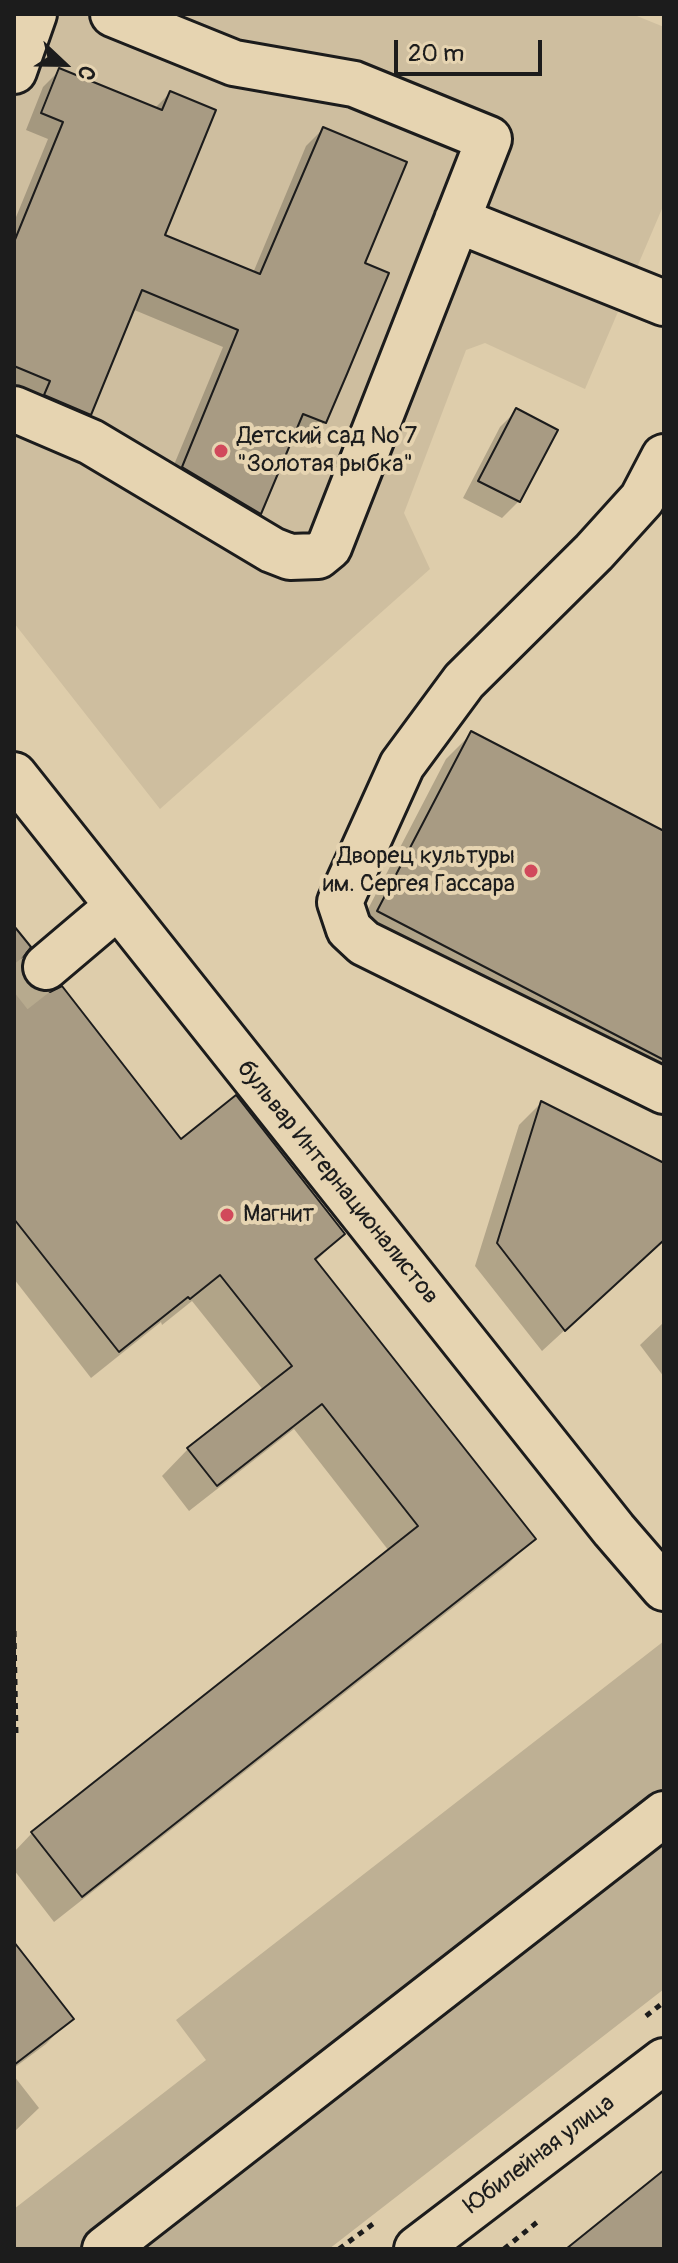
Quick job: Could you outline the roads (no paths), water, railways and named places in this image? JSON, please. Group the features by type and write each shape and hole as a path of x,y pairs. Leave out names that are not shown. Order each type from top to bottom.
{"street":[{"path":"14,71 34,14"},
{"path":"14,409 91,442 272,550 290,557 318,556 329,547 489,139 354,84 234,63 113,14"},
{"path":"457,220 664,303"},
{"path":"664,457 642,499 594,552 464,681 402,765 340,902 349,929 364,943 664,1091"},
{"name":"бульвар Интернационалистов","path":"14,775 664,1588"},
{"path":"46,967 118,906"},
{"path":"105,2249 664,1814"},
{"name":"Юбилейная улица","path":"417,2249 664,2061"}],"tunnel":[{"path":"14,992 46,967"}],"place":[{"name":"Детский сад № 7 \"Золотая рыбка\"","path":"221,451"},
{"name":"Дворец культуры им. Сергея Гассара","path":"531,871"},
{"name":"Магнит","path":"227,1215"}]}
